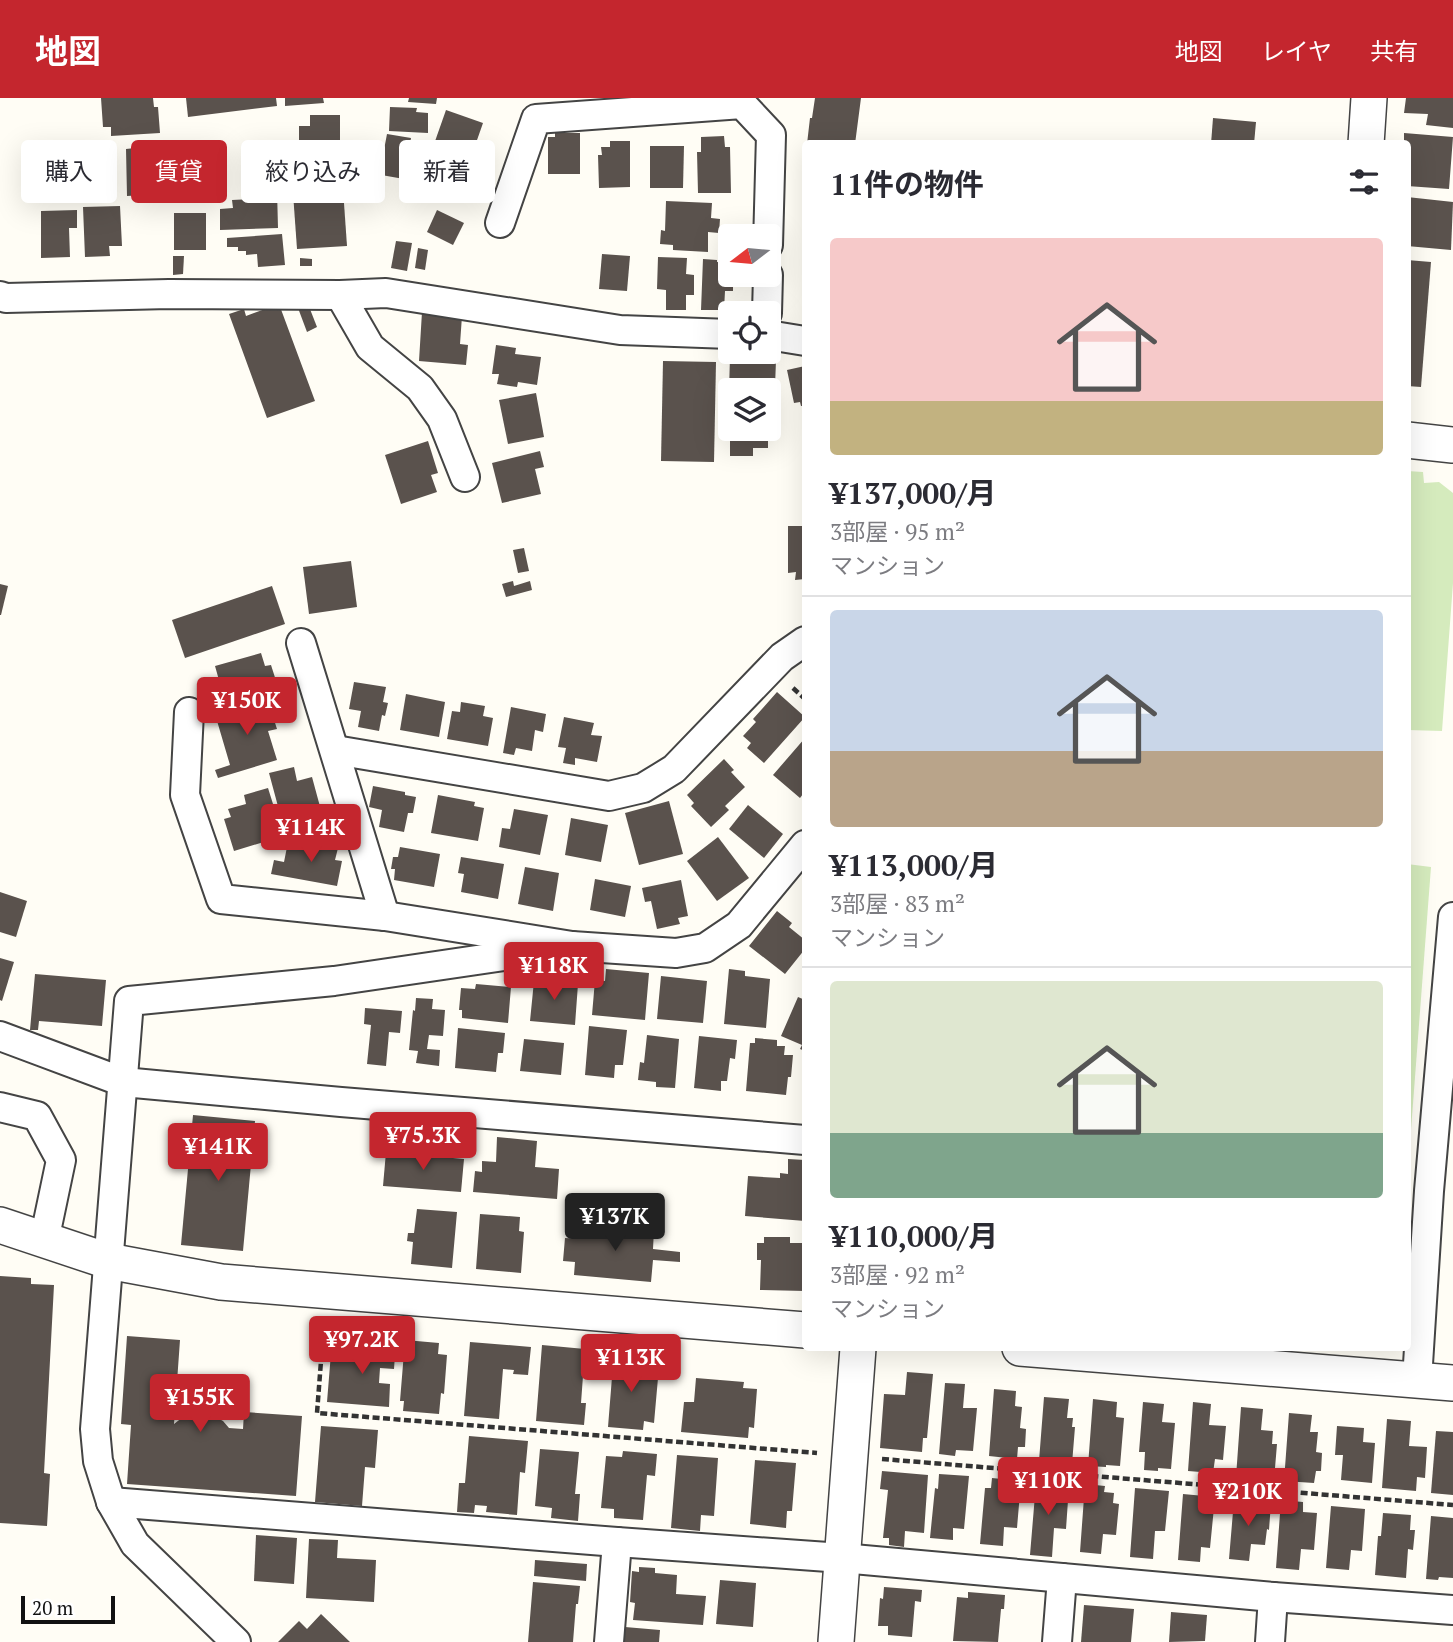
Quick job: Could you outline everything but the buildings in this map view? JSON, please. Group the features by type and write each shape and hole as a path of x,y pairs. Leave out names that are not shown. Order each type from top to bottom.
{"street":[{"path":"1366,140 1369,98"},
{"path":"500,223 536,119 742,104 771,135 769,224"},
{"path":"0,296 386,293 620,330 718,334"},
{"path":"340,295 370,347 420,388 442,419 466,477"},
{"path":"781,337 802,341"},
{"path":"1411,440 1453,444"},
{"path":"301,642 385,916"},
{"path":"335,750 609,796 643,788 674,769 782,657 802,642"},
{"path":"189,712 185,795 221,899 385,916 572,946 676,953 705,948 739,925 802,849"},
{"path":"1417,1380 1418,1190 1453,917"},
{"path":"236,1642 135,1544 111,1502 98,1461 95,1430 129,1001 334,981 572,946"},
{"path":"0,1036 123,1082 802,1140"},
{"path":"0,1107 37,1116 61,1160 44,1241"},
{"path":"0,1225 108,1261 221,1282 802,1330"},
{"path":"836,1642 858,1351"},
{"path":"1057,1351 1453,1383"},
{"path":"111,1502 842,1558 1273,1597 1453,1610"},
{"path":"609,1642 617,1542"},
{"path":"1057,1642 1062,1578"},
{"path":"1269,1642 1273,1597"}],"green space":[{"path":"1411,471 1423,472 1424,483 1439,482 1453,493 1453,583 1442,731 1411,730"},
{"path":"1411,864 1431,867 1411,1130"}]}
